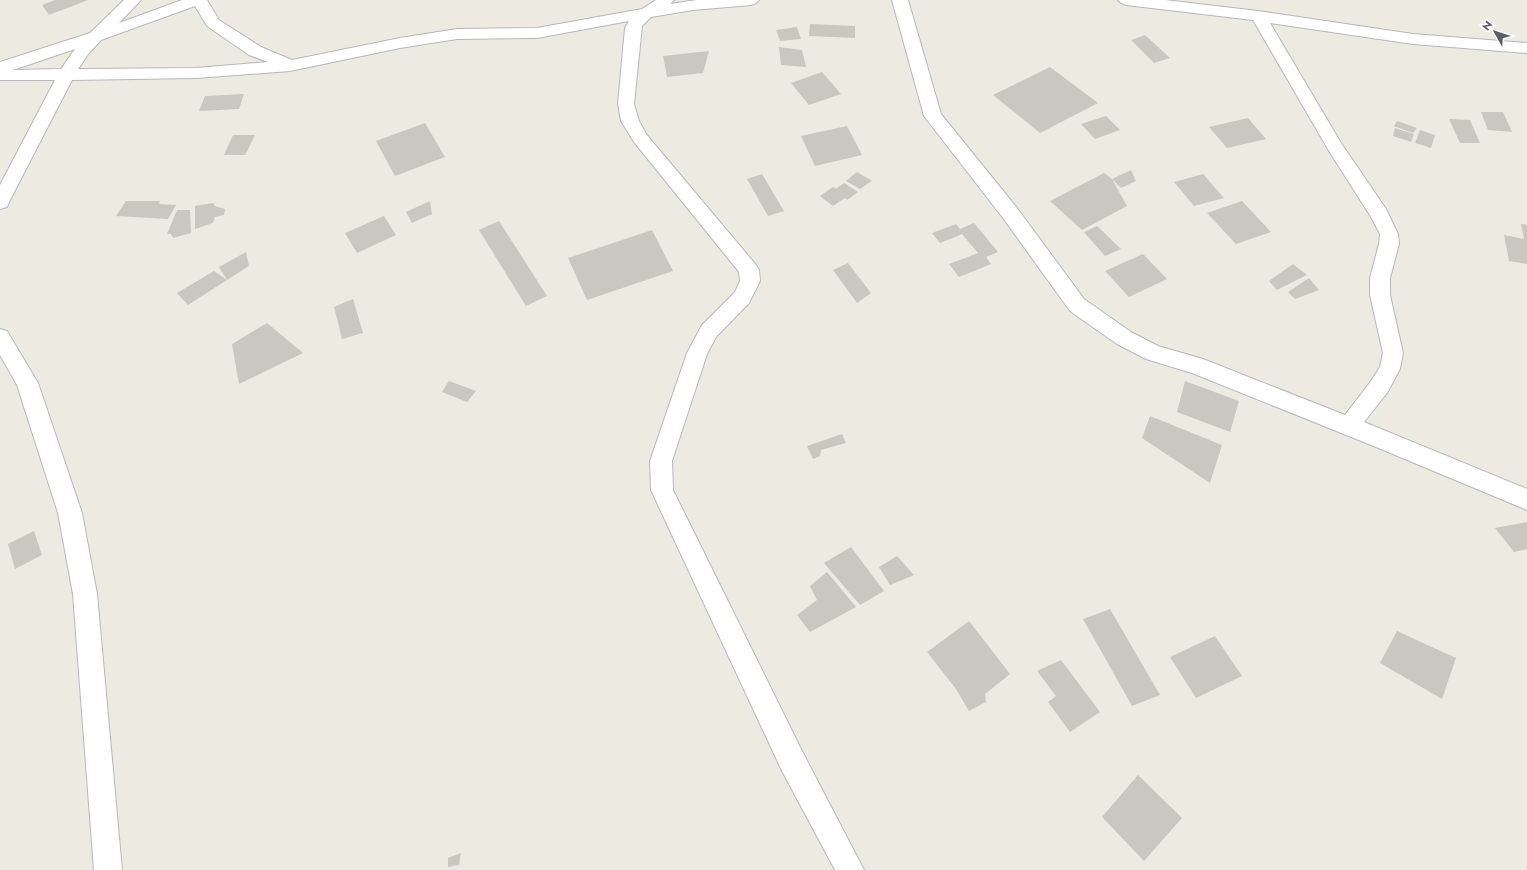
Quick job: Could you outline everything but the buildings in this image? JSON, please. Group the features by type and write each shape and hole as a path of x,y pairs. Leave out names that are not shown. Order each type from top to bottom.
{"street":[{"path":"0,202 67,73 83,49 133,0"},
{"path":"0,68 95,37 198,0 213,23 255,51 290,66"},
{"path":"666,0 634,24 626,104 630,121 640,138 749,270 750,281 742,297 709,331 697,353 662,461 662,490 792,761 850,870"},
{"path":"0,75 67,73 196,73 290,66 400,43 457,34 537,33 693,5 751,0"},
{"path":"900,0 933,116 1010,213 1077,305 1124,338 1153,353 1196,365 1349,426 1527,500"},
{"path":"1126,0 1258,16 1413,39 1527,48"},
{"path":"1258,16 1335,147 1379,214 1389,234 1389,244 1380,278 1380,295 1393,353 1390,369 1380,387 1349,426"},
{"path":"0,337 27,383 48,442 70,513 85,594 108,870"}]}
